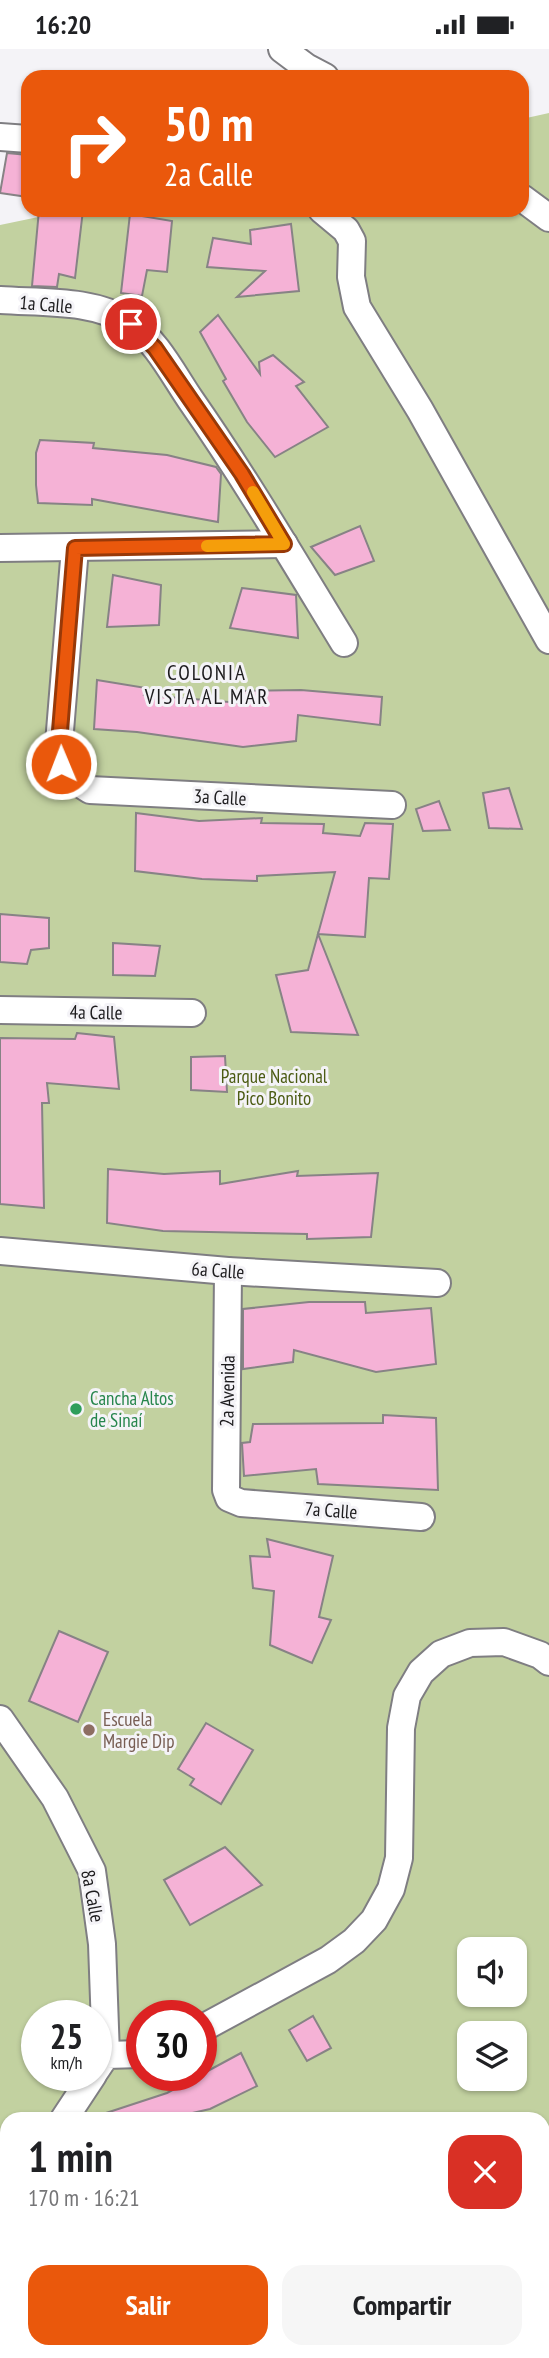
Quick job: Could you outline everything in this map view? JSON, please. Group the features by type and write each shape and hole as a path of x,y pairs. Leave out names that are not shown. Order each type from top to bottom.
{"street":[{"path":"282,49 312,70"},
{"path":"0,137 21,138"},
{"path":"529,203 549,218"},
{"path":"330,217 346,230 352,241 351,277 357,307 420,410 549,640"},
{"name":"1a Calle","path":"0,300 105,311 131,324 163,360 242,474 284,544"},
{"path":"0,548 284,544 344,643"},
{"name":"3a Calle","path":"75,548 59,743 61,764 69,777 90,790 392,805"},
{"name":"4a Calle","path":"0,1010 192,1013"},
{"name":"6a Calle","path":"0,1251 228,1271 437,1283"},
{"name":"2a Avenida","path":"228,1271 226,1490 229,1498 241,1503"},
{"name":"7a Calle","path":"241,1503 421,1517"},
{"path":"217,2020 328,1960 354,1941 374,1920 391,1889 399,1858 401,1728 407,1696 421,1672 441,1654 470,1643 504,1642 540,1655 549,1662"},
{"name":"8a Calle","path":"0,1719 55,1798 92,1871 102,1944 100,2000"},
{"path":"69,2112 82,2091"}],"green space":[{"name":"Parque Nacional Pico Bonito","path":"549,113 549,2112 0,2112 0,225 38,217 529,217 529,117"}],"building":[{"path":"7,153 21,154 21,196 0,193"},
{"path":"38,217 82,217 75,278 59,274 57,287 32,286"},
{"path":"130,217 172,221 167,272 147,270 142,296 121,293"},
{"path":"291,224 299,291 237,297 265,271 207,267 213,238 251,244 250,230"},
{"path":"218,315 260,374 259,362 273,355 304,382 296,386 328,427 275,457 247,422 223,381 226,379 200,332"},
{"path":"40,440 94,443 93,448 167,455 216,467 221,474 218,522 92,499 92,505 38,503 36,453"},
{"path":"360,526 374,561 335,575 311,547"},
{"path":"113,575 161,585 159,625 107,627"},
{"path":"242,588 296,595 298,638 230,628"},
{"path":"97,680 146,688 144,695 241,703 241,691 301,690 382,697 380,725 298,715 296,741 243,747 137,732 94,729"},
{"path":"509,788 522,829 489,828 483,793"},
{"path":"439,801 450,830 423,831 416,809"},
{"path":"136,813 199,821 262,818 261,823 324,824 323,833 360,836 365,823 393,824 389,879 369,878 365,937 318,934 335,872 257,876 257,881 202,879 135,871"},
{"path":"0,914 49,918 49,948 31,950 27,964 0,962"},
{"path":"318,934 358,1035 291,1032 276,975 308,970"},
{"path":"113,943 160,946 155,976 113,975"},
{"path":"77,1033 114,1037 119,1089 47,1083 49,1103 42,1103 44,1208 0,1204 0,1038 75,1039"},
{"path":"225,1056 227,1092 191,1090 191,1057"},
{"path":"108,1169 164,1174 220,1171 220,1184 298,1171 297,1176 378,1173 371,1237 307,1239 307,1234 163,1231 107,1223"},
{"path":"309,1302 365,1302 366,1313 431,1308 436,1364 376,1372 294,1350 293,1362 243,1369 243,1309"},
{"path":"383,1415 436,1418 438,1490 318,1484 316,1469 244,1476 242,1443 250,1442 253,1424 383,1423"},
{"path":"267,1539 333,1556 319,1617 331,1620 312,1663 270,1645 274,1591 253,1588 250,1556 270,1557"},
{"path":"59,1631 108,1652 78,1722 29,1701"},
{"path":"206,1723 253,1750 221,1804 190,1785 194,1779 178,1769"},
{"path":"225,1847 262,1885 190,1925 164,1880"},
{"path":"313,2016 331,2048 307,2061 289,2030"},
{"path":"241,2053 257,2086 210,2109 197,2112 109,2112 171,2091 217,2091 217,2066"}],"slow traffic":[{"path":"207,546 284,544 253,492"}],"place":[{"name":"Cancha Altos de Sinaí","path":"76,1409"},
{"name":"Escuela Margie Dip","path":"89,1730"}],"district":[{"name":"COLONIA VISTA AL MAR","path":"207,684"}],"route":[{"path":"61,764 59,743 75,548 284,544 242,474 155,348 131,324"}]}
